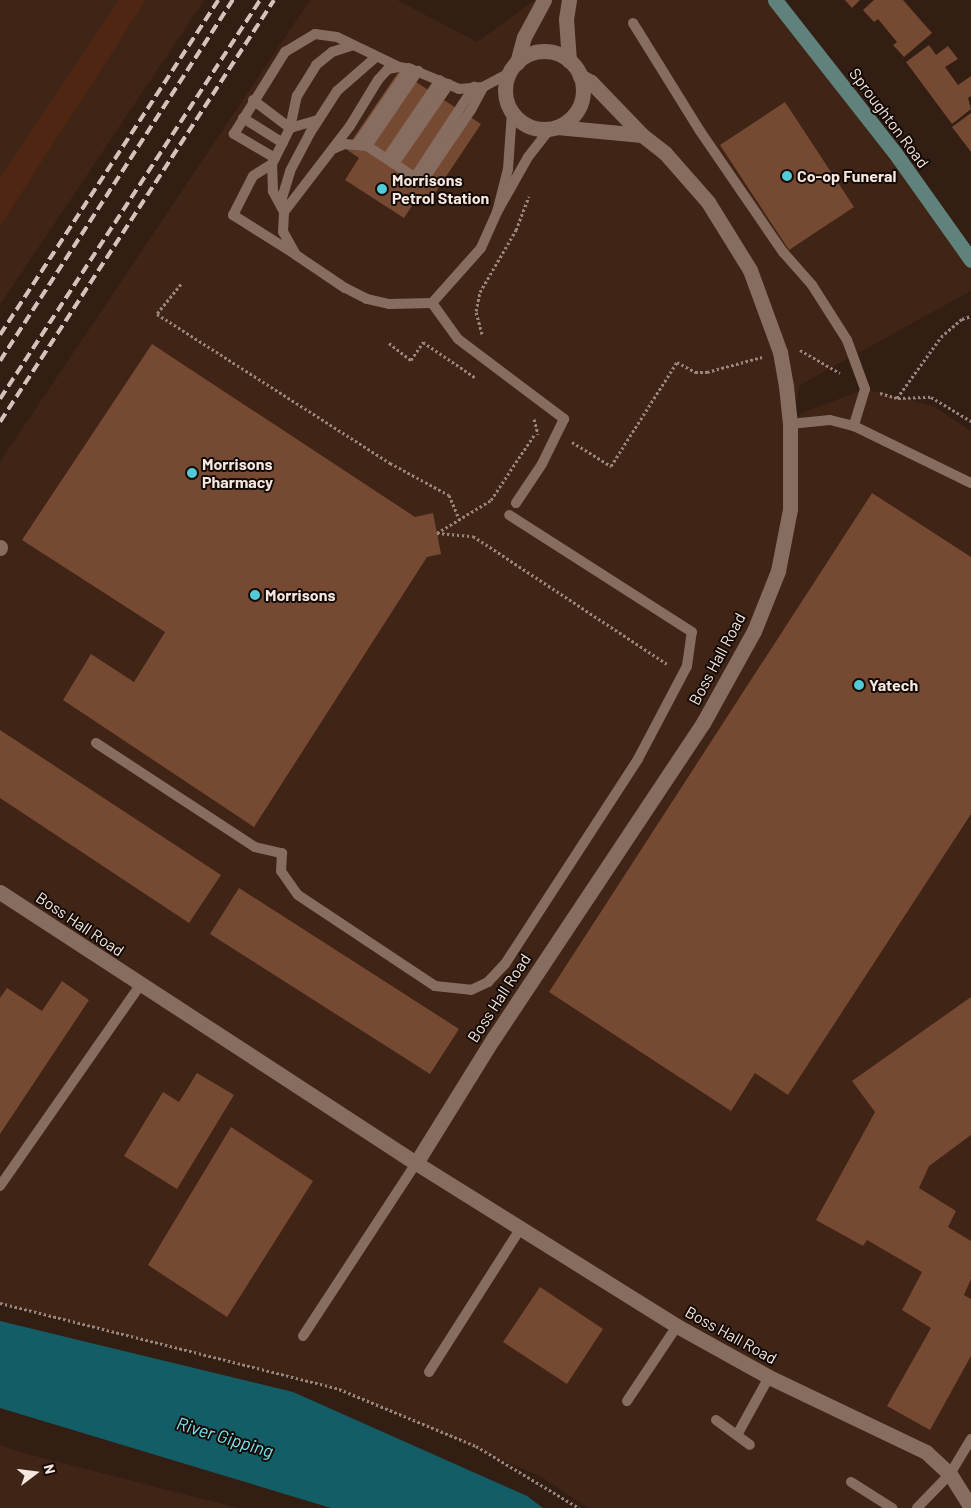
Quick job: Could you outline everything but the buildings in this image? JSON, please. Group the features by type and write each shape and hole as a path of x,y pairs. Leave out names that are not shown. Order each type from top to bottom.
{"street":[{"path":"544,0 524,36 513,68 506,100 512,112 532,127 554,127 642,135"},
{"path":"554,127 576,112 581,101 580,76 570,61 566,19 569,0"},
{"name":"Sproughton Road","path":"775,0 895,153 971,260"},
{"path":"513,68 540,51 553,52 570,61"},
{"name":"Boss Hall Road","path":"416,1163 493,1039 703,723 754,631 778,571 790,509 790,424 780,352 750,270 713,211 665,154 642,135 591,82 580,76"},
{"name":"Boss Hall Road","path":"0,892 140,985 416,1163 677,1326 769,1377 926,1452 950,1474 971,1507"}],"lane":[{"path":"633,23 772,236 812,285 847,340 865,389 854,426"},
{"path":"273,161 234,134 253,100 285,52 315,34 337,37 376,56 459,89 478,87 513,68"},
{"path":"353,45 332,52 316,65 297,96 290,128 283,144 273,161 253,176 233,215 345,288 367,299 389,304 432,303 481,248 497,212 528,157 554,127"},
{"path":"296,255 283,232 284,212 282,198 290,171 337,91 376,56"},
{"path":"284,212 332,150 378,80 388,69 409,69"},
{"path":"362,145 409,69"},
{"path":"390,161 444,82"},
{"path":"332,150 362,145 415,177 478,87"},
{"path":"253,100 290,128"},
{"path":"497,212 508,169 512,112"},
{"path":"243,118 283,144"},
{"path":"290,128 319,119"},
{"path":"273,161 273,191 284,212"},
{"path":"432,303 458,339 564,419 547,454 516,503"},
{"path":"790,424 830,420 854,426 971,483"},
{"path":"96,743 255,847 282,854 282,871 298,895 435,986 470,990 488,982 505,964 638,759 683,674 692,632 509,515"},
{"path":"0,1186 140,985"},
{"name":"Boss Hall Road","path":"302,1336 416,1163"},
{"path":"429,1372 520,1229"},
{"path":"627,1401 677,1326"},
{"path":"737,1436 769,1377"},
{"path":"716,1420 750,1445"},
{"path":"917,1508 950,1474 971,1440"},
{"path":"851,1482 892,1508"}],"path":[{"path":"484,338 476,311 480,292 516,230 531,188"},
{"path":"181,284 157,314 390,463 449,495 459,519"},
{"path":"897,398 941,337 962,319 971,316"},
{"path":"707,372 780,352 803,350 865,389 897,398 931,397 971,421"},
{"path":"536,432 491,500 437,533 473,536 683,674"},
{"path":"0,1303 338,1389 476,1446 579,1508"}],"shaded area":[{"path":"0,0 204,0 0,305"},
{"path":"119,0 146,0 0,226 0,178"},
{"path":"310,0 397,0 477,42 535,0 775,0 971,260 971,291 800,385 791,422 802,413 865,389 933,406 971,431 971,1508 588,1508 542,1477 339,1389 0,1303 0,462"},
{"path":"0,1445 16,1451 238,1508 0,1508"}],"water":[{"name":"River Gipping","path":"0,1321 293,1392 527,1496 543,1508 331,1508 0,1408"}],"railway":[{"path":"0,335 218,0"},
{"path":"0,361 233,0"},
{"path":"0,399 260,0"},
{"path":"0,422 274,0"}],"place":[{"name":"Co-op Funeral","path":"787,176"},
{"name":"Morrisons Petrol Station","path":"382,189"},
{"name":"Morrisons Pharmacy","path":"192,473"},
{"name":"Morrisons","path":"255,595"},
{"name":"Yatech","path":"859,685"}]}
